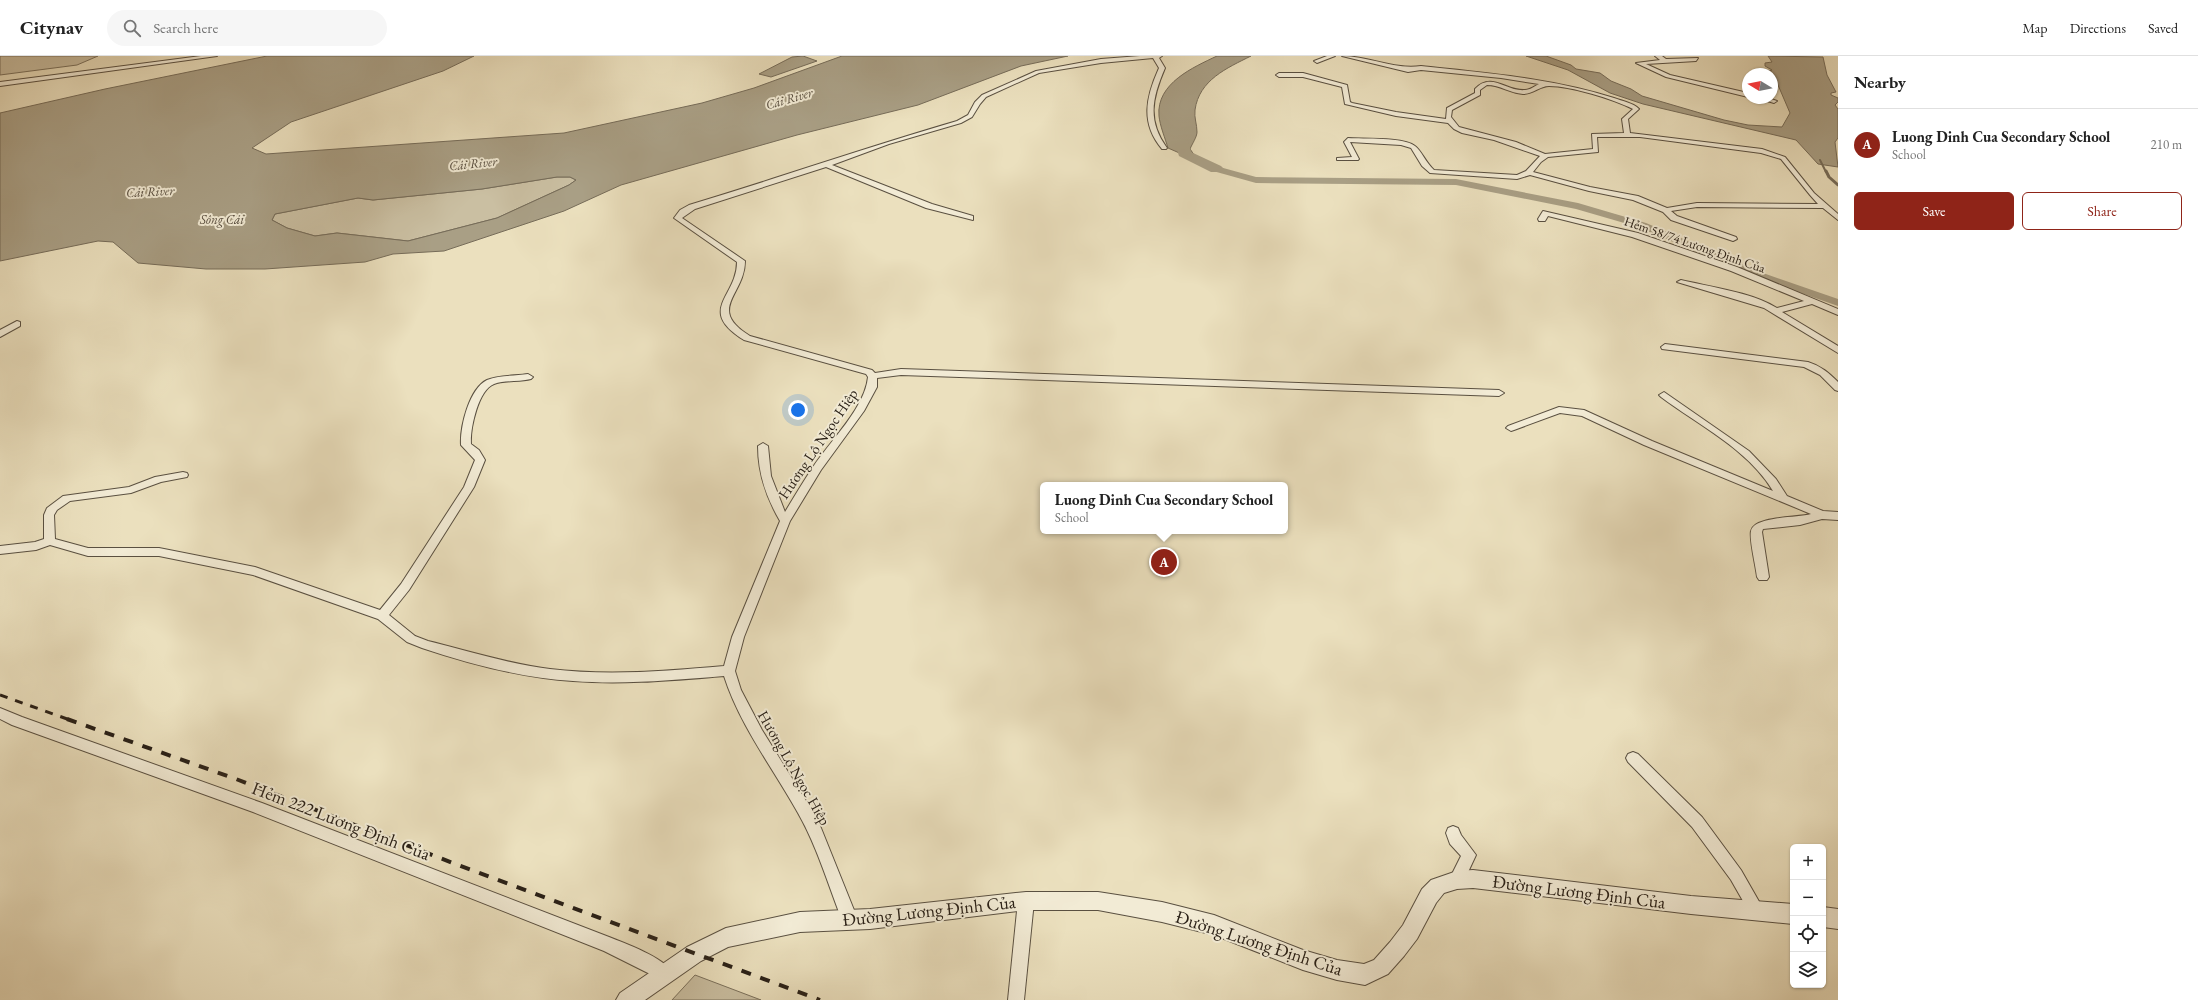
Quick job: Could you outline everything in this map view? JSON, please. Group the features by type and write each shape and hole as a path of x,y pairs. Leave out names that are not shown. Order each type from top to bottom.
{"street":[{"path":"0,84 214,56"},
{"path":"1155,56 1162,68 1157,78 1154,90 1150,122 1153,136 1164,148"},
{"name":"Hương Lộ Ngọc Hiệp","path":"850,920 816,833 803,808 757,734 735,690 729,671 738,637 785,521 817,469 859,411 872,387 873,376 869,372 831,360 747,338 734,330 727,322 725,304 741,271 741,261 678,218 683,212 692,207 826,165 887,143 958,122 970,116 977,103 984,96 1038,72 1101,61 1159,56"},
{"path":"1317,61 1332,56"},
{"path":"1345,56 1408,70 1421,68 1501,76 1582,91 1636,109 1625,119 1627,134"},
{"path":"1658,56 1665,61"},
{"path":"1696,59 1639,63 1668,76 1742,94"},
{"path":"1279,75 1303,75 1345,86 1347,103 1350,104 1396,114 1450,121"},
{"path":"1548,84 1525,92 1501,84 1481,86 1476,90 1478,94 1449,109 1448,113 1450,121 1462,132 1492,138 1544,156 1596,151 1594,135 1597,134 1616,136 1627,134 1772,153 1783,158 1796,176 1824,206 1838,218"},
{"path":"1339,159 1356,159 1347,142 1348,140 1402,143 1413,146 1424,165 1432,172 1513,177 1525,176 1530,173 1532,167 1544,156"},
{"path":"826,165 929,206 970,218"},
{"path":"1530,173 1589,189 1635,198 1666,210 1674,218 1733,239"},
{"path":"1666,210 1696,205 1824,206"},
{"name":"Hẻm 58/74 Lương Định Của","path":"1542,219 1546,213 1628,233 1740,272 1810,302 1838,312"},
{"path":"1681,282 1740,297 1776,311 1838,350"},
{"path":"1776,311 1810,302"},
{"path":"0,334 17,324"},
{"path":"1666,347 1805,364 1823,372 1838,388"},
{"path":"873,376 901,372 1499,394"},
{"path":"382,616 405,587 476,472 480,460 475,452 466,445 464,437 465,427 482,389 486,383 528,377"},
{"path":"1664,395 1750,459 1771,479 1782,497"},
{"path":"1511,428 1559,410 1584,413 1648,443 1782,497 1822,515"},
{"path":"763,446 764,472 768,486 785,521"},
{"path":"50,541 49,515 52,508 58,502 67,498 131,490 159,479 183,475"},
{"path":"1763,577 1756,532 1758,526 1763,524 1800,521 1822,515 1838,516"},
{"path":"0,550 36,546 50,541 65,547 88,552 159,552 255,571 382,616 411,639 426,645 550,674 592,678 729,671"},
{"name":"Hẻm 222 Lương Định Của","path":"0,713 322,832 609,945 644,961 664,973"},
{"path":"1633,758 1697,822 1710,838 1736,875 1756,910"},
{"path":"1453,833 1455,839 1469,855 1457,880"},
{"name":"Đường Lương Định Của","path":"627,1000 664,973 694,954 726,938 800,922 850,920 928,913 1026,901 1098,901 1162,912 1214,925 1303,960 1337,970 1365,975 1381,968 1397,949 1410,932 1433,891 1438,886 1457,880 1474,879 1692,905 1790,914"},
{"path":"1016,1000 1026,901"},
{"path":"1826,917 1838,918"}],"shaded area":[{"path":"0,56 98,56 77,65 0,75"},
{"path":"557,177 570,177 576,180 569,185 497,218 408,241 337,233 315,236 287,228 272,220 275,214 358,198 373,200 482,189"},
{"path":"695,975 761,1000 672,1000"}],"water":[{"name":"Sông Cái","path":"267,56 474,56 443,71 291,122 252,148 266,154 564,133 702,103 754,88 842,56 1068,56 1021,66 918,105 797,135 621,185 564,211 444,251 393,254 365,262 265,269 206,269 138,263 113,242 98,241 0,261 0,113 105,89","holes":["557,177 570,177 576,180 569,185 497,218 408,241 337,233 315,236 287,228 272,220 275,214 358,198 373,200 482,189"]},
{"path":"803,56 817,61 771,77 759,74 792,57"},
{"path":"1217,56 1251,56 1224,70 1216,76 1202,91 1198,100 1195,110 1197,134 1190,149 1195,156 1216,169 1168,148 1161,128 1159,116 1160,104 1170,85 1188,71"},
{"path":"1526,56 1546,56 1571,65 1576,69 1600,73 1611,81 1631,89 1642,96 1724,120 1748,125 1782,127 1790,113 1778,85 1778,68 1768,68 1765,66 1765,63 1772,62 1768,56 1823,57 1827,75 1836,92 1831,93 1831,95 1838,98 1838,102 1835,105 1838,109 1838,138 1835,142 1838,167 1818,164 1796,140 1643,104 1610,93 1568,70"}],"waterway":[{"path":"1177,127 1184,153 1187,156 1216,169"},
{"path":"1820,160 1826,172"},
{"path":"1216,169 1256,180 1456,182 1578,206 1642,225 1759,275 1838,303"},
{"path":"1826,171 1829,177 1838,185"}],"railway":[{"path":"0,695 70,720"},
{"path":"67,719 236,779 458,865 820,1000"}],"place":[{"name":"Luong Dinh Cua Secondary School","path":"1164,562"}],"water label":[{"name":"Cái River","path":"789,98"},
{"name":"Cái River","path":"473,163"},
{"name":"Cái River","path":"150,191"}]}
